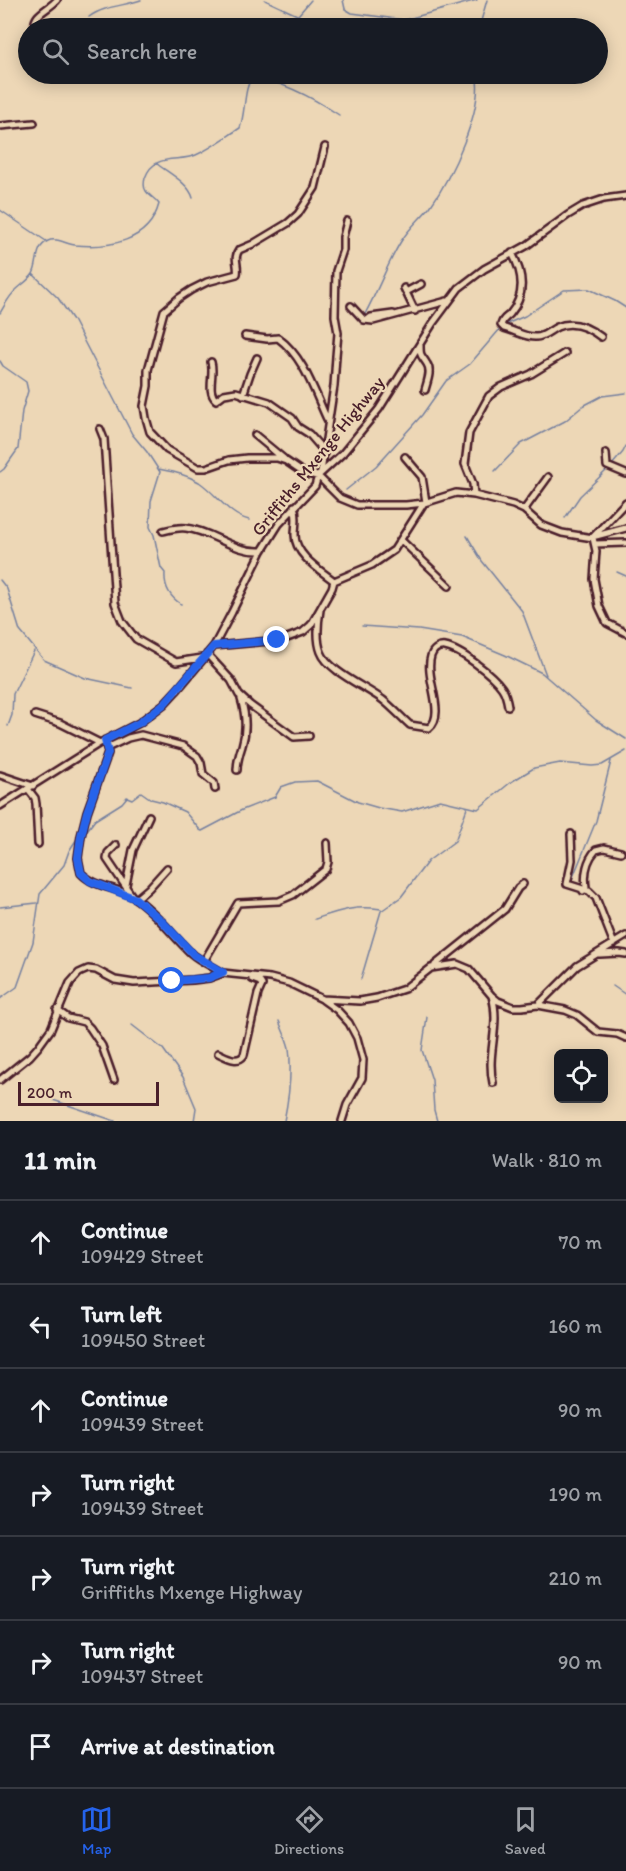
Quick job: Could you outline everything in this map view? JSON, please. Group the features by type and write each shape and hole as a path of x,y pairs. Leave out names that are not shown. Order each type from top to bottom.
{"street":[{"path":"35,18 57,0"},
{"path":"0,126 34,123"},
{"path":"286,461 277,458 248,458 228,460 202,469 167,450 150,432 144,399 148,386 148,370 164,311 191,290 207,282 237,274 236,259 239,250 288,224 298,214 315,188 325,147"},
{"name":"Griffiths Mxenge Highway","path":"0,806 102,741 139,723 164,704 214,646 262,551 279,524 315,486 318,476 343,453 379,409 448,301 470,279 541,236 583,206 604,199 626,196"},
{"path":"318,476 322,471 334,386 338,337 334,316 336,271 343,250 347,221"},
{"path":"512,254 520,268 522,280 516,305 510,315 502,321 501,325 504,328 536,338 556,327 576,324 587,327 601,337"},
{"path":"414,311 405,290 421,284"},
{"path":"351,306 365,318 373,321 448,301"},
{"path":"244,336 278,338 295,354 328,420"},
{"path":"420,343 420,356 429,366 425,390"},
{"path":"474,495 473,484 465,464 469,433 489,396 501,387 531,374 565,353"},
{"path":"243,395 257,358"},
{"path":"211,362 213,398 216,400 229,393 269,402 292,418 298,427 309,434 324,450"},
{"path":"100,429 104,439 115,603 122,621 136,639 169,660 181,662 205,656 231,680 239,695 246,718 237,770"},
{"path":"255,435 286,461 305,474 318,476 340,498 357,505 406,505 456,493 513,505 524,510 541,525 562,533 593,537 626,528"},
{"path":"606,453 607,466 626,474"},
{"path":"334,581 372,565 394,550 425,502 422,477 405,457"},
{"path":"524,510 548,477"},
{"path":"593,537 626,502"},
{"path":"294,506 297,516 295,533 298,545 309,561 334,581"},
{"path":"163,531 177,528 194,529 244,550 262,551"},
{"path":"593,537 595,544 594,579 599,606 607,623 626,633"},
{"path":"401,540 449,586"},
{"path":"595,544 626,543"},
{"path":"214,646 267,642 289,638 308,629 334,581"},
{"path":"321,608 318,636 323,656 336,669 384,701 410,726 429,728 435,722 436,707 431,686 430,660 434,650 441,647 446,647 465,657 491,677 504,691 508,706"},
{"path":"239,695 294,737 309,736"},
{"path":"35,715 102,741 107,748 82,826 78,858 81,873 90,881 134,898 160,919 189,951 223,972 270,978 289,983 322,999 349,1023 357,1038 363,1060 362,1078 346,1105 342,1121"},
{"path":"107,748 128,738 141,735 183,746 197,756 203,774 214,783 215,789"},
{"path":"0,775 30,787 35,798 38,818 38,844"},
{"path":"126,885 133,850 149,816"},
{"path":"571,834 572,860 567,884 583,891 589,891 598,902 614,944"},
{"path":"204,961 238,903 279,901 293,895 326,869 327,843"},
{"path":"116,845 108,853 107,858 134,898"},
{"path":"583,891 586,887 588,863 593,852 600,848 621,852"},
{"path":"134,898 149,888 167,868"},
{"path":"322,999 360,1001 393,994 404,989 505,909 523,884"},
{"path":"538,1005 572,970 626,936"},
{"path":"598,954 626,954"},
{"path":"431,968 457,964 465,966 492,996 504,1004 513,1007 538,1005 559,1008 572,1013 597,1032 617,1034 626,1038"},
{"path":"0,1080 34,1052 51,1029 70,983 79,973 88,969 96,970 116,980 134,983 193,981 223,972"},
{"path":"218,1053 236,1060 242,1058 244,1054 261,985 258,981 239,975"},
{"path":"492,996 495,1009 495,1032 490,1070 493,1083"},
{"path":"57,1010 68,1018 84,1022 90,1028 102,1046 114,1080"}],"waterway":[{"path":"89,17 107,8 141,0"},
{"path":"265,0 297,15"},
{"path":"296,18 311,0"},
{"path":"343,0 345,9 352,13 389,18"},
{"path":"411,18 477,0"},
{"path":"482,18 487,0"},
{"path":"0,313 11,295 33,274 39,252 48,241 88,246 101,245 126,240 146,227 154,217 159,204 144,188 149,170 160,161 196,155 240,128 249,84"},
{"path":"279,84 297,91 339,115"},
{"path":"365,314 400,243 430,207 456,162 471,124 477,84"},
{"path":"156,163 183,183 193,198"},
{"path":"0,210 46,241"},
{"path":"33,274 58,298 73,320 132,434 160,472 151,501 150,527 161,568 165,573 167,587 171,595 181,604"},
{"path":"504,325 525,316 564,290 589,289 626,308"},
{"path":"346,490 376,466 422,415 446,381 470,364 500,329"},
{"path":"0,361 3,366 26,382 28,391 22,411 18,449 0,472"},
{"path":"495,471 521,444 565,421 583,406 602,396 626,393"},
{"path":"611,466 626,446"},
{"path":"158,469 184,475 199,482 235,514 249,520"},
{"path":"565,518 580,496 608,469"},
{"path":"467,536 482,561 522,611 546,675"},
{"path":"617,572 626,576"},
{"path":"0,580 7,589 20,631 44,660 85,678 132,688"},
{"path":"362,626 419,630 462,637 505,655 542,673 596,720 626,739"},
{"path":"8,726 12,715 13,694 34,651"},
{"path":"85,833 95,820 122,803 127,797 132,799 141,792 151,799 185,812 202,831 242,810 275,797 281,787 295,782 317,781 358,802 402,812 440,800 478,809 511,782 534,768 560,763 602,765 626,751"},
{"path":"571,882 596,821 611,761"},
{"path":"361,979 381,911 401,897 428,861 455,841 467,808"},
{"path":"0,999 17,987 33,942 40,894 64,865 78,837"},
{"path":"0,907 37,903"},
{"path":"315,919 355,908 381,909"},
{"path":"613,986 626,995"},
{"path":"427,1017 422,1050 432,1080 437,1121"},
{"path":"279,1021 290,1057 284,1121"},
{"path":"132,1025 163,1049 183,1077 196,1108 194,1121"},
{"path":"53,1100 115,1121"}],"route":[{"path":"172,981 193,981 223,972 189,951 160,919 132,896 90,881 83,876 78,867 82,826 108,753 105,740 139,723 164,704 214,646 277,640"}]}
